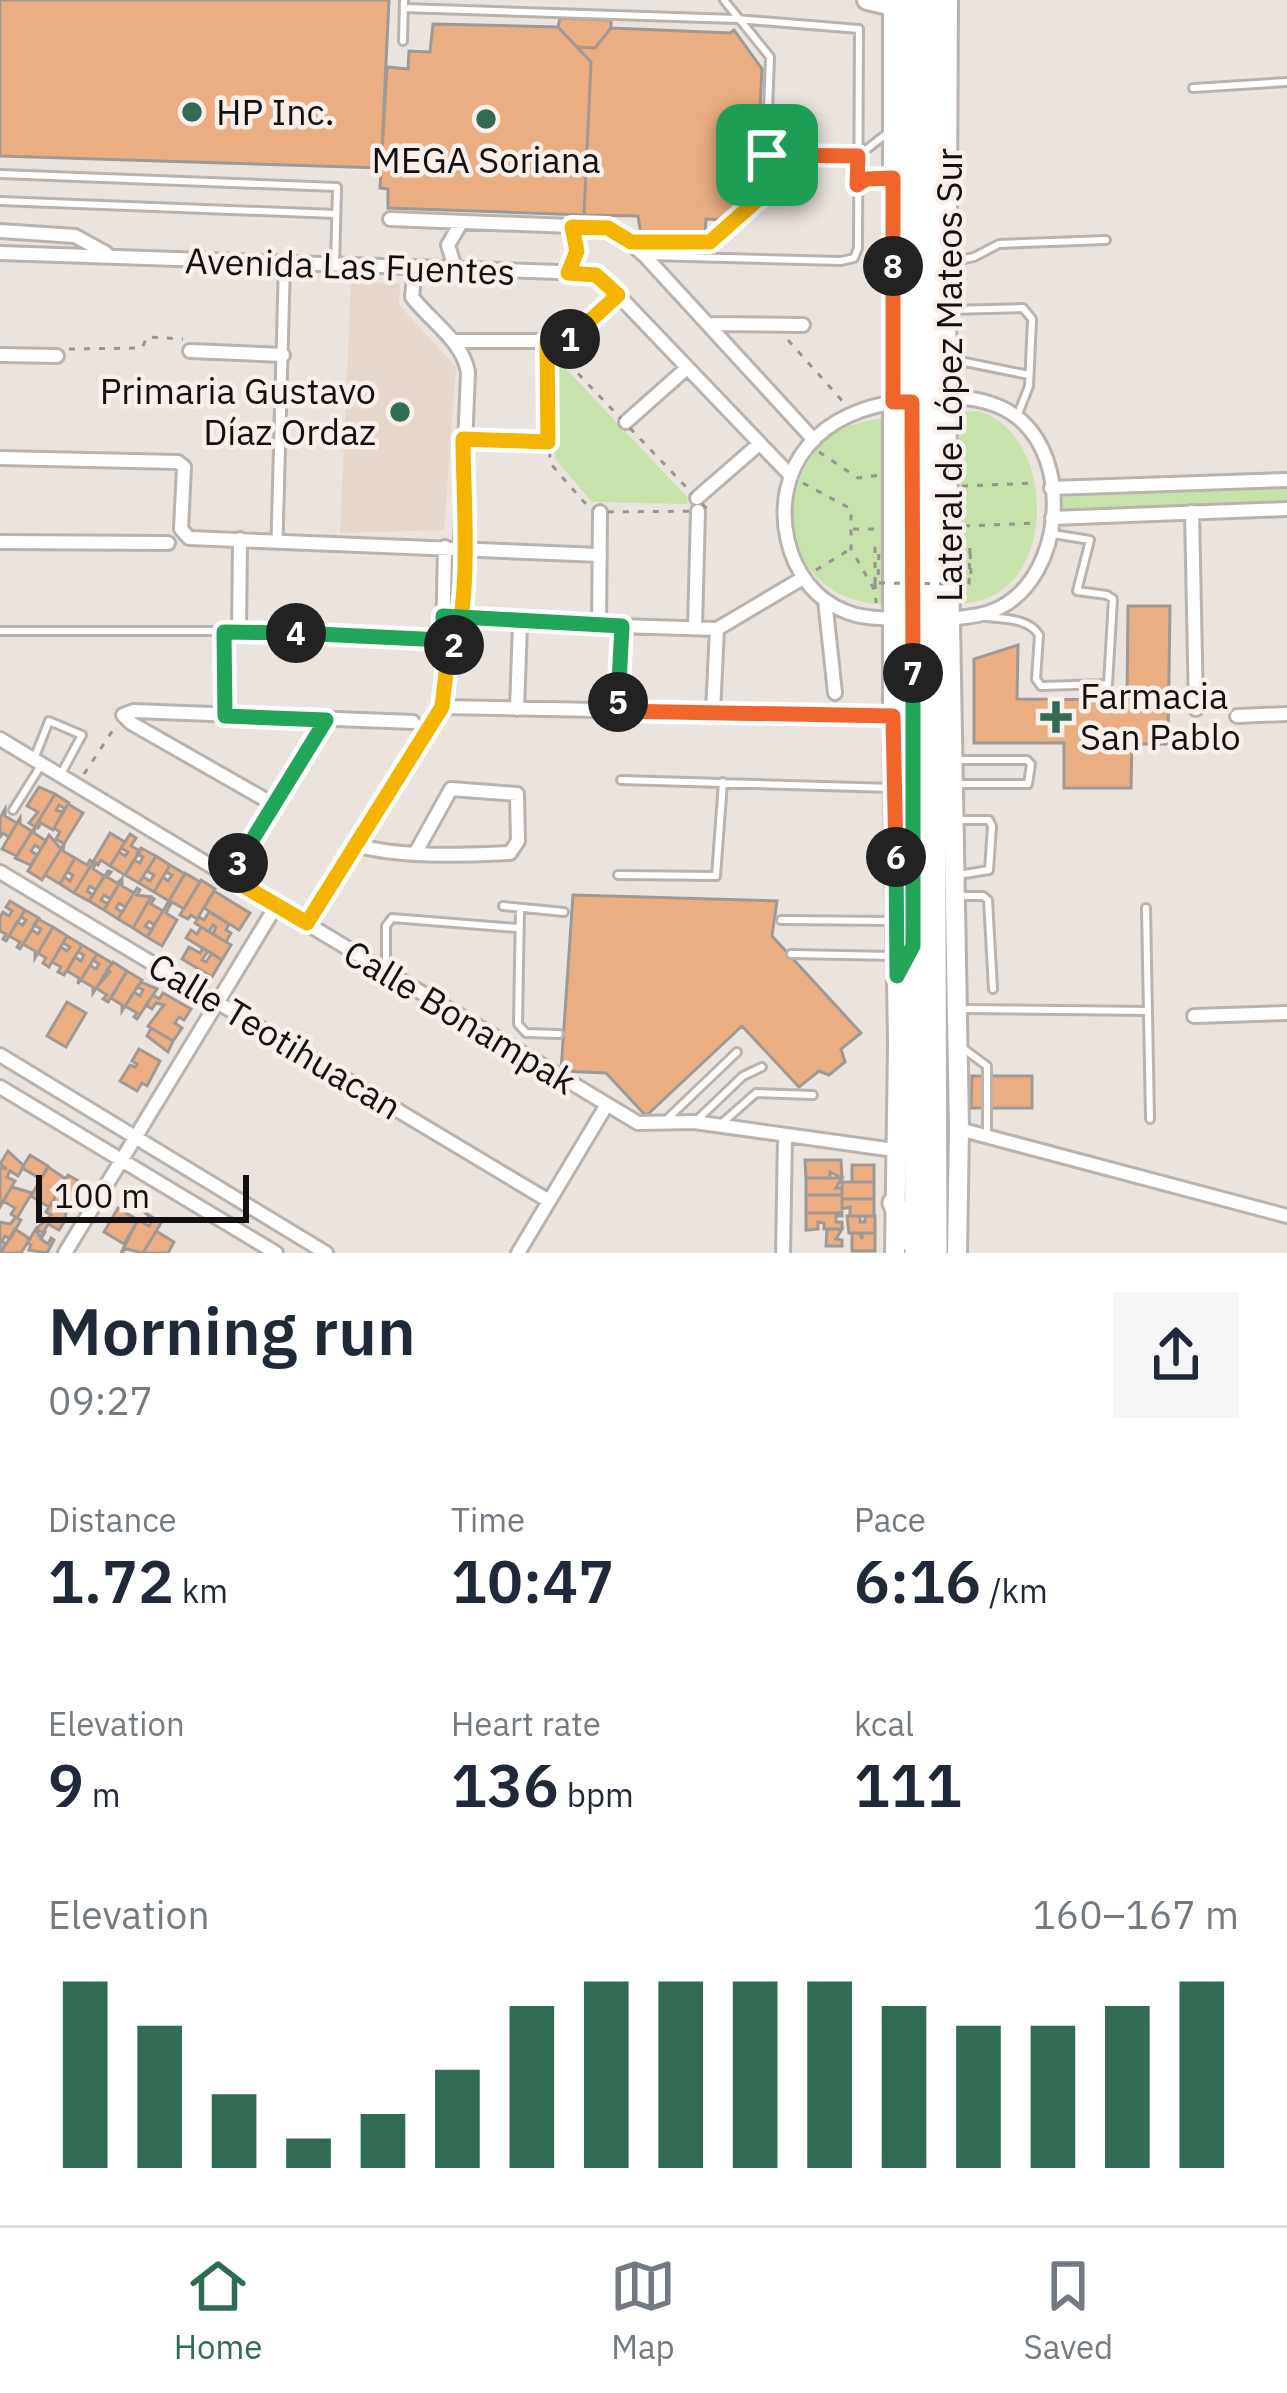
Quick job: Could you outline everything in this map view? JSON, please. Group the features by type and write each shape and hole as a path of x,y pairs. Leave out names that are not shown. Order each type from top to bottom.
{"main road":[{"path":"867,0 899,2 902,960 916,1253"},
{"name":"Lateral de López Mateos Sur","path":"948,0 949,526 942,619 953,785 957,1253"},
{"name":"Lateral de López Mateos Sur","path":"895,1253 902,960 896,921 893,716 885,618 902,402 893,178 899,2"},
{"path":"933,7 942,619 936,1253"},
{"path":"894,1203 916,1253"}],"street":[{"name":"Avenida Las Fuentes","path":"390,219 608,228 631,242"},
{"path":"456,271 448,245 461,224"},
{"path":"568,273 577,251 572,227"},
{"name":"Avenida Las Fuentes","path":"0,231 75,236 112,257"},
{"path":"631,242 811,443"},
{"name":"Avenida Las Fuentes","path":"0,254 596,275 791,476"},
{"path":"307,923 442,707 450,641 460,617 469,372 453,341 412,297 415,268"},
{"path":"278,540 284,281"},
{"path":"453,341 552,347 618,295"},
{"path":"708,324 803,325"},
{"path":"190,345 283,355"},
{"path":"0,355 57,356"},
{"path":"626,422 687,368"},
{"path":"942,619 997,610 1029,584 1040,567 1051,525 1051,485 1040,445 1017,417 986,401 946,396"},
{"path":"885,618 848,613 824,600 803,578 787,542 784,518 791,476 811,443 854,413 902,402"},
{"path":"463,439 548,442"},
{"path":"695,628 698,505 758,445"},
{"path":"0,458 178,462 184,467 180,523 184,536 600,555"},
{"path":"1051,485 1287,480"},
{"path":"1051,525 1287,508"},
{"path":"599,626 600,512"},
{"path":"1192,512 1196,709"},
{"path":"225,716 240,539"},
{"path":"0,542 168,543"},
{"path":"445,547 443,616 450,641"},
{"path":"443,616 717,629 803,578"},
{"path":"824,600 835,693"},
{"path":"517,709 520,622"},
{"path":"618,711 622,626"},
{"path":"713,712 717,629"},
{"path":"442,707 848,715"},
{"path":"273,804 131,724 123,715 134,711 413,722"},
{"path":"1237,716 1287,714"},
{"path":"230,878 326,720"},
{"name":"Calle Bonampak","path":"0,739 638,1123 694,1122 894,1150"},
{"path":"356,845 379,851 416,852 515,850 518,794 451,789 416,852"},
{"name":"Calle Teotihuacan","path":"0,872 549,1201"},
{"path":"64,1253 276,906"},
{"path":"1195,1016 1287,1012"},
{"path":"0,1055 326,1253"},
{"path":"0,1087 274,1253"},
{"path":"518,1253 605,1106"},
{"path":"959,1129 1287,1216"},
{"path":"784,1253 785,1135"}],"lane":[{"path":"631,242 710,242 764,194 770,58 724,0"},
{"path":"403,40 404,4 859,29 858,248 854,258 645,256"},
{"path":"1193,88 1287,82"},
{"path":"767,155 858,156 893,129"},
{"path":"0,175 337,187 335,265"},
{"path":"857,185 866,179 893,178"},
{"path":"0,201 336,214"},
{"path":"947,262 974,257 999,244 1106,240"},
{"path":"947,310 1026,310 1032,320 1029,375 1017,417"},
{"path":"946,358 1029,375"},
{"path":"977,615 1018,621 1036,629 1038,685 1108,684 1113,599 1077,591 1090,540 1051,525"},
{"path":"0,631 231,631 450,641"},
{"path":"13,810 38,762 49,721 82,735 61,776"},
{"path":"952,760 1027,760 1031,764 1028,784 953,785"},
{"path":"621,780 895,788"},
{"path":"618,875 716,876 723,782"},
{"path":"953,820 989,820 992,826 988,871 955,875"},
{"path":"955,896 988,900 993,989"},
{"path":"503,906 564,912"},
{"path":"1146,908 1150,1119"},
{"path":"520,909 518,1024 526,1033 560,1034"},
{"path":"386,972 386,926 392,918 517,928"},
{"path":"782,920 896,921"},
{"path":"791,954 902,960"},
{"path":"957,1009 1148,1011"},
{"path":"957,1044 987,1066 988,1137"},
{"path":"662,1124 737,1052"},
{"path":"694,1122 742,1076 762,1067"},
{"path":"719,1126 756,1093 813,1095"}],"path":[{"path":"775,325 854,413"},
{"path":"57,356 72,346 142,348 147,337 190,345"},
{"path":"552,347 698,505"},
{"path":"552,347 550,463 584,502 600,512 698,505"},
{"path":"811,443 858,478 893,474"},
{"path":"791,476 850,509 851,549 885,618"},
{"path":"948,486 1051,485"},
{"path":"949,526 1051,525"},
{"path":"851,529 893,529"},
{"path":"875,590 875,548 879,548 878,583 969,584 970,546 971,577"},
{"path":"803,578 851,549"},
{"path":"76,785 123,715"},
{"path":"848,715 893,716"}],"shaded area":[{"name":"Primaria Gustavo Díaz Ordaz","path":"351,280 400,284 399,305 456,367 444,530 340,533"}],"green space":[{"path":"552,354 688,498 687,504 592,502 555,459"},
{"path":"978,411 1005,426 1024,451 1034,482 1037,515 1031,547 1017,575 994,595 963,603 958,412"},
{"path":"882,418 886,604 839,593 820,580 797,544 793,521 802,474 821,445 842,429"},
{"path":"1287,487 1287,503 1059,511 1061,497"}],"building":[{"name":"HP Inc.","path":"0,0 389,0 381,168 0,156"},
{"path":"560,18 611,20 611,28 595,48 577,47 558,27"},
{"name":"MEGA Soriana","path":"433,24 558,27 591,62 584,215 388,208 388,189 380,188 387,67 408,69 409,51 430,52"},
{"path":"611,28 734,30 762,69 756,189 760,195 724,220 706,219 705,236 641,234 638,216 584,215 591,62 577,47 595,48"},
{"path":"1128,606 1170,606 1168,744 1132,744 1131,788 1064,788 1064,743 974,743 974,659 1018,645 1017,699 1127,700"},
{"path":"39,787 55,794 35,827 29,823 38,812 27,806"},
{"path":"55,794 69,803 56,810 63,812 53,830 41,823 35,827"},
{"path":"68,804 83,813 64,844 56,839 60,832 54,828"},
{"path":"5,809 5,816 17,823 9,837 3,833 0,837 0,818"},
{"path":"20,818 20,824 32,831 17,856 2,849"},
{"path":"35,827 34,833 46,841 41,849 35,845 31,851 37,855 31,865 15,858"},
{"path":"110,833 125,842 110,866 101,860 98,865 93,862"},
{"path":"130,834 136,838 131,846 140,851 125,875 110,866 119,852 125,856 128,852 121,848"},
{"path":"49,835 61,849 42,880 28,871"},
{"path":"64,844 63,851 75,858 60,884 45,875"},
{"path":"141,848 156,856 139,883 125,875 134,860 140,863"},
{"path":"156,856 170,865 154,892 139,883 154,875 147,871"},
{"path":"75,858 87,865 93,862 74,893 60,884 64,877 70,881 73,875 67,872"},
{"path":"93,862 93,869 104,876 96,890 90,886 87,891 93,895 89,901 74,893"},
{"path":"170,865 185,874 169,901 154,892 163,877 168,881 172,875 166,872"},
{"path":"108,871 107,877 117,883 122,879 110,899 104,895 101,900 108,904 104,910 89,901"},
{"path":"185,873 200,882 184,909 172,902 166,906"},
{"path":"122,879 122,886 134,893 125,907 119,903 118,919 104,910"},
{"path":"201,880 215,889 197,919 191,915 188,919 180,915"},
{"path":"137,888 137,895 151,897 133,928 118,919"},
{"path":"214,891 250,913 239,930 204,908"},
{"path":"573,895 777,901 772,936 861,1033 841,1049 845,1062 829,1075 819,1071 799,1087 742,1026 646,1116 606,1073 561,1071"},
{"path":"151,897 151,904 163,911 154,925 149,921 145,926 152,930 147,937 133,928"},
{"path":"10,901 25,910 6,941 0,917 3,912 9,916"},
{"path":"166,906 166,913 177,920 162,946 147,937"},
{"path":"25,910 39,918 20,949 20,942 9,936 17,922 23,925"},
{"path":"209,912 229,924 226,942 213,934 213,925 209,932 195,923"},
{"path":"38,919 53,927 35,958 35,951 23,944 32,930 38,934 41,929 34,925"},
{"path":"53,927 67,936 49,967 38,953"},
{"path":"201,927 231,945 222,960 186,938"},
{"path":"67,936 82,945 64,975 52,962 61,947 67,951 70,947 63,943"},
{"path":"82,945 97,954 78,984 79,978 67,971 75,957 81,961"},
{"path":"189,947 200,953 203,948 208,951 202,960 206,962 212,953 222,960 212,977 182,959"},
{"path":"97,954 112,963 93,993 93,987 81,980 90,965 96,969"},
{"path":"113,962 127,971 108,1002 103,999 107,995 96,988"},
{"path":"127,971 142,980 122,1011 122,1005 111,998"},
{"path":"141,982 157,989 137,1019 137,1013 125,1006 134,992 140,996 143,990 137,987"},
{"path":"163,993 191,1009 184,1020 179,1017 175,1023 182,1028 173,1041 148,1026 164,1005 156,1003 152,1009 146,1005 153,995 159,999"},
{"path":"67,1002 86,1013 66,1047 47,1036"},
{"path":"151,1028 173,1041 168,1052 147,1036"},
{"path":"139,1049 160,1061 147,1086 142,1083 137,1091 120,1081 130,1065 137,1064 132,1061"},
{"path":"972,1076 1032,1076 1032,1108 971,1108"},
{"path":"8,1151 24,1166 18,1176 10,1171 7,1177 15,1181 0,1207 0,1168 7,1169 0,1164"},
{"path":"30,1155 48,1166 41,1179 22,1168"},
{"path":"805,1160 841,1160 842,1178 830,1172 830,1178 806,1178"},
{"path":"852,1165 874,1165 874,1182 852,1182"},
{"path":"48,1167 66,1179 49,1207 31,1196"},
{"path":"68,1175 84,1184 66,1213 51,1204"},
{"path":"806,1178 842,1178 836,1188 842,1188 842,1195 806,1195"},
{"path":"842,1182 874,1182 874,1199 842,1199"},
{"path":"12,1187 32,1193 17,1218 11,1214 15,1208 3,1201"},
{"path":"806,1195 842,1195 842,1213 806,1213"},
{"path":"842,1199 874,1199 874,1216 850,1216 850,1207 842,1209"},
{"path":"51,1204 66,1213 64,1222 59,1230 48,1224 43,1233 36,1229 51,1215 46,1212"},
{"path":"118,1208 138,1220 124,1244 104,1232"},
{"path":"143,1211 161,1223 143,1253 126,1249 121,1253 138,1220 149,1226 153,1220"},
{"path":"806,1213 842,1213 836,1222 842,1222 842,1229 824,1229 824,1223 818,1222 818,1229 806,1230"},
{"path":"847,1216 860,1216 860,1222 865,1222 865,1216 875,1216 875,1233 849,1233"},
{"path":"16,1217 21,1220 10,1239 5,1236 0,1253 0,1222 10,1224"},
{"path":"15,1229 30,1239 21,1253 1,1253"},
{"path":"36,1229 48,1244 54,1240 47,1253 29,1250 27,1243"},
{"path":"827,1229 842,1229 836,1239 842,1240 842,1246 826,1246"},
{"path":"156,1231 174,1242 168,1253 143,1253"},
{"path":"852,1233 860,1233 862,1239 862,1233 875,1233 875,1251 852,1251"}],"place":[{"name":"HP Inc.","path":"192,112"},
{"name":"MEGA Soriana","path":"486,119"},
{"name":"Primaria Gustavo Díaz Ordaz","path":"400,412"},
{"name":"Farmacia San Pablo","path":"1056,717"}],"route":[{"path":"767,155 766,191 710,242 631,242 608,228 572,227 577,251 568,273 596,275 618,295 556,352 547,341 548,442 463,439 460,617 457,641 448,655 442,707 307,923 230,878 326,720 225,716 224,632 443,640 443,616 460,617 520,622 622,626 618,711 893,716 897,976 913,946 912,402 893,402 893,178 866,179 857,185 858,156 767,155"}]}
